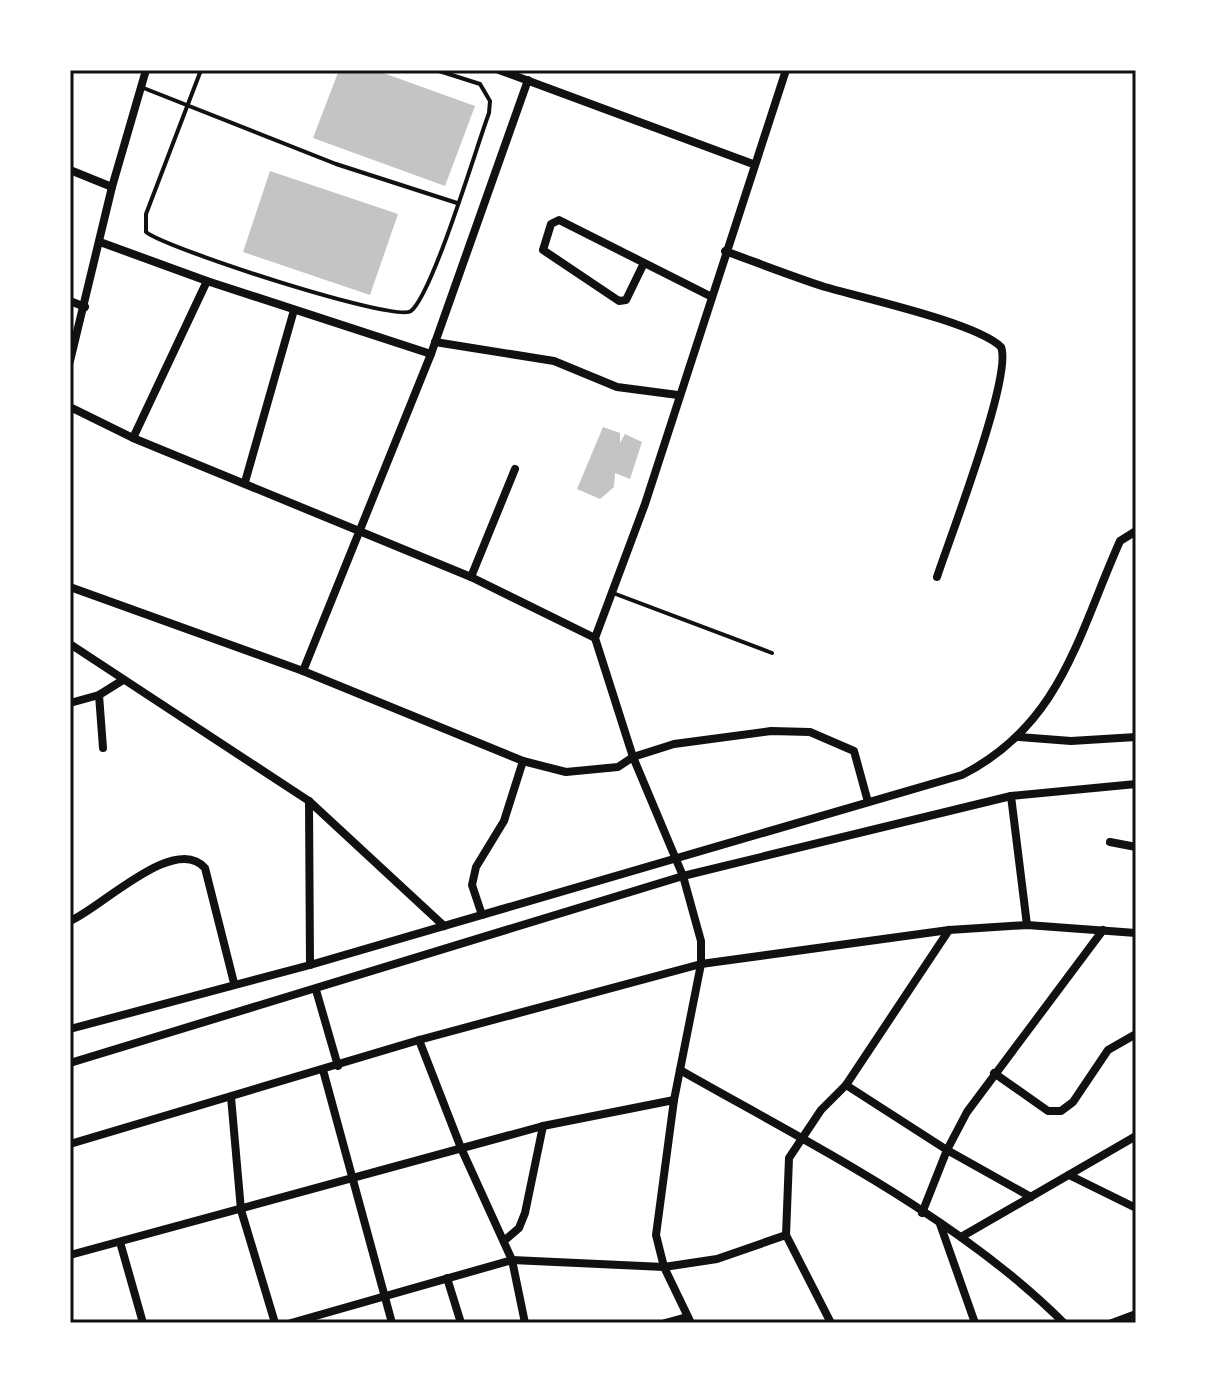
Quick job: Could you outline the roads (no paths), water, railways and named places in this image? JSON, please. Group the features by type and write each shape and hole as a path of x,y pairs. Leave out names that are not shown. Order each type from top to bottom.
{"street":[{"path":"70,361 112,187 146,70"},
{"path":"499,70 753,164"},
{"path":"665,1323 689,1320 664,1267 656,1235 674,1100 701,964 697,920 683,876 633,757 595,638 645,504 710,296 786,70"},
{"path":"303,671 431,354 528,80"},
{"path":"70,170 112,187"},
{"path":"644,263 626,300 619,301 543,250 556,219 644,263 710,296"},
{"path":"100,242 207,281 431,354"},
{"path":"725,251 822,286 927,316 991,339 1001,347 1004,363 984,437 937,577"},
{"path":"133,438 207,281"},
{"path":"70,301 85,307"},
{"path":"245,482 294,310"},
{"path":"435,342 554,361 617,387 678,395"},
{"path":"70,407 133,438 471,577 595,638"},
{"path":"471,577 515,469"},
{"path":"70,1029 310,965 962,775 993,759 1019,737 1057,690 1120,541 1136,531"},
{"path":"70,587 303,671 523,761 566,772 618,767 633,757 674,744 802,730 829,737 854,751 868,802"},
{"path":"70,644 309,801 444,926"},
{"path":"70,703 99,695 123,680"},
{"path":"99,695 103,748"},
{"path":"1019,737 1071,741 1136,737"},
{"path":"482,915 472,885 476,867 504,821 523,761"},
{"path":"70,1063 683,876 1011,796 1136,784"},
{"path":"1011,796 1027,925"},
{"path":"309,801 310,965"},
{"path":"1110,842 1136,847"},
{"path":"70,921 84,915 142,872 190,858 199,861 205,868 234,983"},
{"path":"70,1144 419,1040 701,964 949,930 1027,925 1136,933"},
{"path":"831,1323 786,1235 789,1158 801,1138 846,1085 949,930"},
{"path":"922,1213 947,1150 994,1073 1103,930"},
{"path":"316,990 338,1066"},
{"path":"994,1073 1048,1111 1061,1111 1073,1102 1108,1050 1136,1034"},
{"path":"419,1040 461,1148 505,1240 525,1323"},
{"path":"323,1070 392,1323"},
{"path":"680,1070 801,1138 961,1237 1064,1323"},
{"path":"846,1085 947,1150 1031,1197"},
{"path":"231,1097 241,1210 275,1323"},
{"path":"70,1255 543,1126 674,1100"},
{"path":"505,1240 519,1228 525,1213 543,1126"},
{"path":"961,1237 1136,1136"},
{"path":"1069,1175 1136,1208"},
{"path":"940,1224 975,1323"},
{"path":"291,1323 512,1260 664,1267 717,1259 786,1235"},
{"path":"120,1242 143,1323"},
{"path":"447,1278 461,1323"},
{"path":"1112,1323 1136,1314"}],"lane":[{"path":"201,70 144,219 146,232 317,294 404,315 415,307 435,268 490,101 480,84 436,70"},
{"path":"141,87 336,164 457,203"},
{"path":"611,593 772,653"}]}
